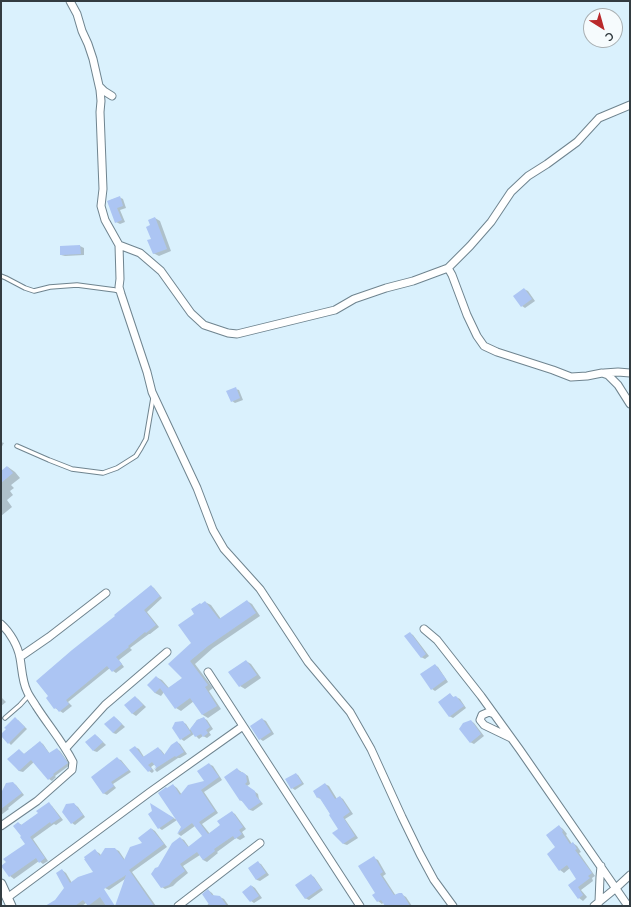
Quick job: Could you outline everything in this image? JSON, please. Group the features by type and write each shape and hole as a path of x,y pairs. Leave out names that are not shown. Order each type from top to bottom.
{"street":[{"path":"71,1 88,44 100,87 103,189 101,206 105,220 119,245 120,279 118,287 154,395 197,488 213,530 224,549 260,589 308,662 350,712 371,749 420,854 434,880 453,906"},
{"path":"100,87 112,96"},
{"path":"119,245 140,253 161,271 191,313 204,325 237,334 335,310 354,299 413,281 448,268 491,222 511,192 528,176 577,142 599,118 630,105"},
{"path":"448,268 467,315 477,336 484,346 497,352 571,377 587,376 602,372 630,373"},
{"path":"604,373 618,385 630,404"},
{"path":"20,656 48,637 106,593"},
{"path":"1,624 7,628 16,645 20,656 26,690 66,748 73,762 72,770 37,801 1,826"},
{"path":"424,628 437,640 512,738 628,906"},
{"path":"66,748 105,705 167,652"},
{"path":"208,672 360,906"},
{"path":"494,714 489,712 482,715 480,720 484,725 512,738"},
{"path":"1,884 6,898 243,726"},
{"path":"178,906 260,843"},
{"path":"596,904 601,866"},
{"path":"596,904 630,875"}],"lane":[{"path":"1,276 34,291 50,287 77,285 118,290 121,294"},
{"path":"16,446 72,469 103,472 117,468 136,456 144,444 154,395"},
{"path":"5,718 29,695"}],"building":[{"path":"120,196 123,206 117,208 122,220 115,223 107,201"},
{"path":"155,217 167,249 153,254 147,240 151,239 146,227 150,225 148,220"},
{"path":"80,245 81,254 60,255 60,246"},
{"path":"524,288 532,299 521,307 513,296"},
{"path":"236,387 240,398 231,402 226,391"},
{"path":"7,466 13,473 1,483 1,471"},
{"path":"151,585 160,596 144,610 156,625 146,633 145,632 116,657 122,664 112,672 107,666 66,700 69,704 59,712 56,708 54,709 46,698 48,696 36,681"},
{"path":"247,600 256,613 208,646 190,661 208,685 205,687 217,706 202,715 190,698 175,709 160,688 155,693 147,685 156,676 168,688 182,678 168,664 191,643 178,625 194,614 191,609 205,601 219,619"},
{"path":"410,632 426,654 421,658 404,636"},
{"path":"246,660 257,675 239,687 228,672"},
{"path":"435,664 446,679 431,690 420,674"},
{"path":"450,693 453,697 456,696 464,706 449,717 438,702"},
{"path":"135,696 143,705 132,714 124,705"},
{"path":"114,716 122,724 113,733 104,724"},
{"path":"15,717 25,727 8,744 1,734 6,729 4,728"},
{"path":"204,717 210,727 206,730 208,733 203,737 201,734 195,737 190,729 197,720"},
{"path":"262,718 271,732 259,740 250,726"},
{"path":"471,720 481,734 470,743 459,729 463,723"},
{"path":"183,721 191,733 180,740 172,728 175,722"},
{"path":"95,734 103,742 93,751 85,742"},
{"path":"40,741 49,753 57,748 68,763 53,774 54,775 48,780 31,760 19,771 7,759 19,749 24,754"},
{"path":"177,741 184,752 153,770 156,767 152,762 148,765 152,769 148,772 129,750 135,746 143,757 158,747 164,755 171,745"},
{"path":"117,757 129,770 111,782 114,786 103,794 91,777"},
{"path":"209,763 219,777 201,790 215,811 199,822 208,834 220,825 217,821 232,811 243,827 239,830 242,834 235,839 233,836 214,849 215,851 203,860 197,852 180,864 185,871 169,885 161,888 151,874 155,868 158,867 172,843 180,837 188,847 202,836 192,823 177,834 181,827 158,793 173,784 180,795 188,785 204,781 197,771"},
{"path":"237,768 240,772 246,775 247,782 245,784 255,791 256,796 261,802 249,810 241,800 240,801 224,777"},
{"path":"296,773 302,783 291,789 285,779"},
{"path":"13,782 22,793 1,809 1,793 6,783"},
{"path":"325,783 335,799 340,796 350,812 343,817 355,836 343,844 332,833 338,829 319,797 317,798 313,791"},
{"path":"49,802 60,818 51,824 50,822 30,837 45,858 39,863 36,858 9,877 1,866 6,862 3,859 25,844 13,826 18,822 21,825 38,813 36,811"},
{"path":"74,803 83,815 71,824 62,812 66,804"},
{"path":"150,803 174,818 158,829 148,814 152,811"},
{"path":"559,825 570,844 573,842 577,849 575,850 592,873 588,876 590,878 578,887 583,895 578,899 568,885 576,879 567,865 559,871 547,854 555,847 546,835"},
{"path":"151,828 164,844 129,870 154,906 106,906 100,897 88,906 83,900 75,906 45,906 55,900 64,888 56,873 62,869 70,883 78,877 93,872 84,857 95,849 100,856 105,848 115,848 124,860 130,847 142,843 138,838","holes":["126,875 115,906 104,889"]},
{"path":"374,856 383,872 380,874 394,895 402,893 410,906 385,906 381,900 377,902 372,895 375,893 358,866"},
{"path":"258,861 266,873 256,880 248,868"},
{"path":"311,874 321,888 305,899 295,885"},
{"path":"251,885 259,896 250,902 242,892"},
{"path":"208,889 212,895 220,896 227,906 210,906 202,894"}]}
